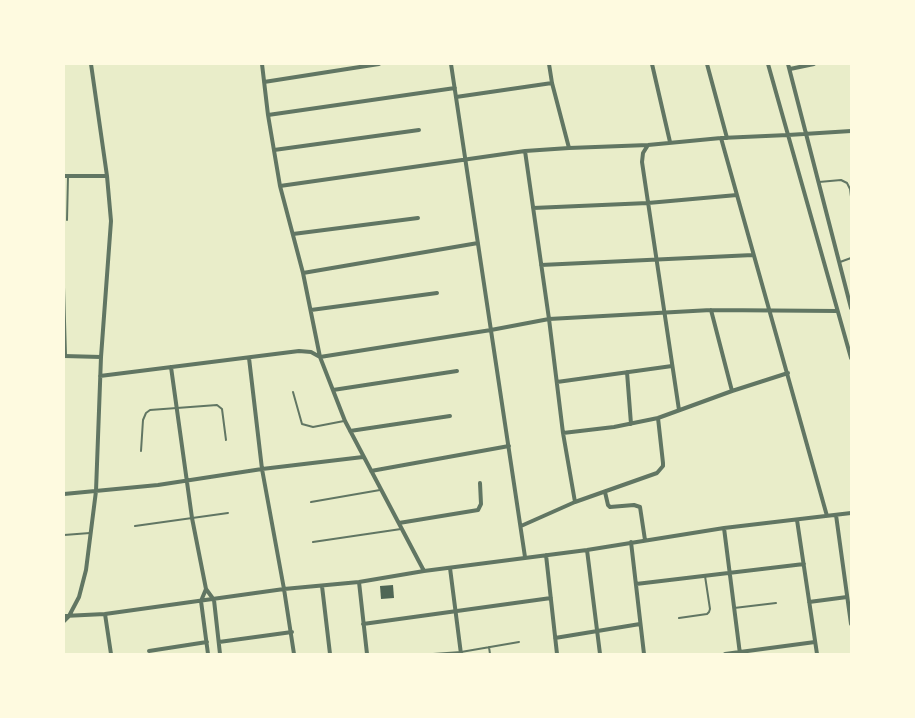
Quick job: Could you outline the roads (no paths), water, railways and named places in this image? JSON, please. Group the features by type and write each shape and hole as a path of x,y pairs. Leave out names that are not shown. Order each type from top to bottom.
{"street":[{"path":"64,622 69,616 79,597 86,570 96,491 101,357 111,221 107,176 92,64"},
{"path":"262,64 268,115 280,186 303,273 320,357 345,421 424,571"},
{"path":"264,82 379,64"},
{"path":"451,64 525,557"},
{"path":"549,64 552,83 569,148"},
{"path":"652,64 670,142"},
{"path":"707,64 727,138"},
{"path":"768,64 851,358"},
{"path":"788,64 851,308"},
{"path":"790,70 814,64"},
{"path":"456,97 552,83"},
{"path":"268,115 455,88"},
{"path":"274,150 419,130"},
{"path":"280,186 525,151 648,145 721,138 851,131"},
{"path":"721,138 827,516"},
{"path":"648,145 643,153 642,162 679,410"},
{"path":"525,151 549,319 563,433 575,502"},
{"path":"66,176 107,176"},
{"path":"533,208 648,203 737,195"},
{"path":"293,234 418,218"},
{"path":"303,273 478,244"},
{"path":"541,266 753,255"},
{"path":"311,310 437,293"},
{"path":"100,376 299,351 311,352 320,357 491,330 549,319 711,310 837,311"},
{"path":"711,310 732,391"},
{"path":"65,356 101,357"},
{"path":"248,358 262,469 292,632 294,654"},
{"path":"557,382 672,366"},
{"path":"171,367 192,518 206,589 214,600 220,654"},
{"path":"333,390 457,371"},
{"path":"627,372 631,424"},
{"path":"563,433 631,424 658,418 732,391 788,373"},
{"path":"350,431 450,416"},
{"path":"521,526 575,502 657,473 661,470 663,463 658,418"},
{"path":"371,471 509,446"},
{"path":"64,494 186,481 262,469 363,457"},
{"path":"398,523 478,510 481,504 480,483"},
{"path":"605,492 608,505 610,507 634,505 640,507 645,540"},
{"path":"64,616 106,614 284,589 359,582 424,571 587,550 724,528 851,513"},
{"path":"836,515 851,624"},
{"path":"798,520 817,654"},
{"path":"724,528 739,653"},
{"path":"630,542 644,654"},
{"path":"587,550 600,654"},
{"path":"546,555 554,638 557,654"},
{"path":"636,584 804,564"},
{"path":"450,568 461,653"},
{"path":"359,582 367,654"},
{"path":"322,586 330,654"},
{"path":"206,589 201,601 208,654"},
{"path":"809,602 847,597"},
{"path":"363,624 551,598"},
{"path":"106,614 111,654"},
{"path":"554,638 640,624"},
{"path":"219,642 292,632"},
{"path":"149,651 207,642"},
{"path":"725,654 815,642"}],"lane":[{"path":"66,176 68,220"},
{"path":"818,182 841,180 847,183 850,189 851,197"},
{"path":"839,262 851,258"},
{"path":"64,287 65,356"},
{"path":"293,392 302,424 313,427 345,421"},
{"path":"141,451 143,420 146,413 150,410 220,406 222,409 226,440"},
{"path":"310,502 380,490"},
{"path":"135,526 228,513"},
{"path":"313,542 402,528"},
{"path":"64,535 90,533"},
{"path":"679,618 707,614 709,612 710,609 705,576"},
{"path":"734,608 776,603"},
{"path":"435,654 461,653 519,642"},
{"path":"489,647 490,654"}]}
